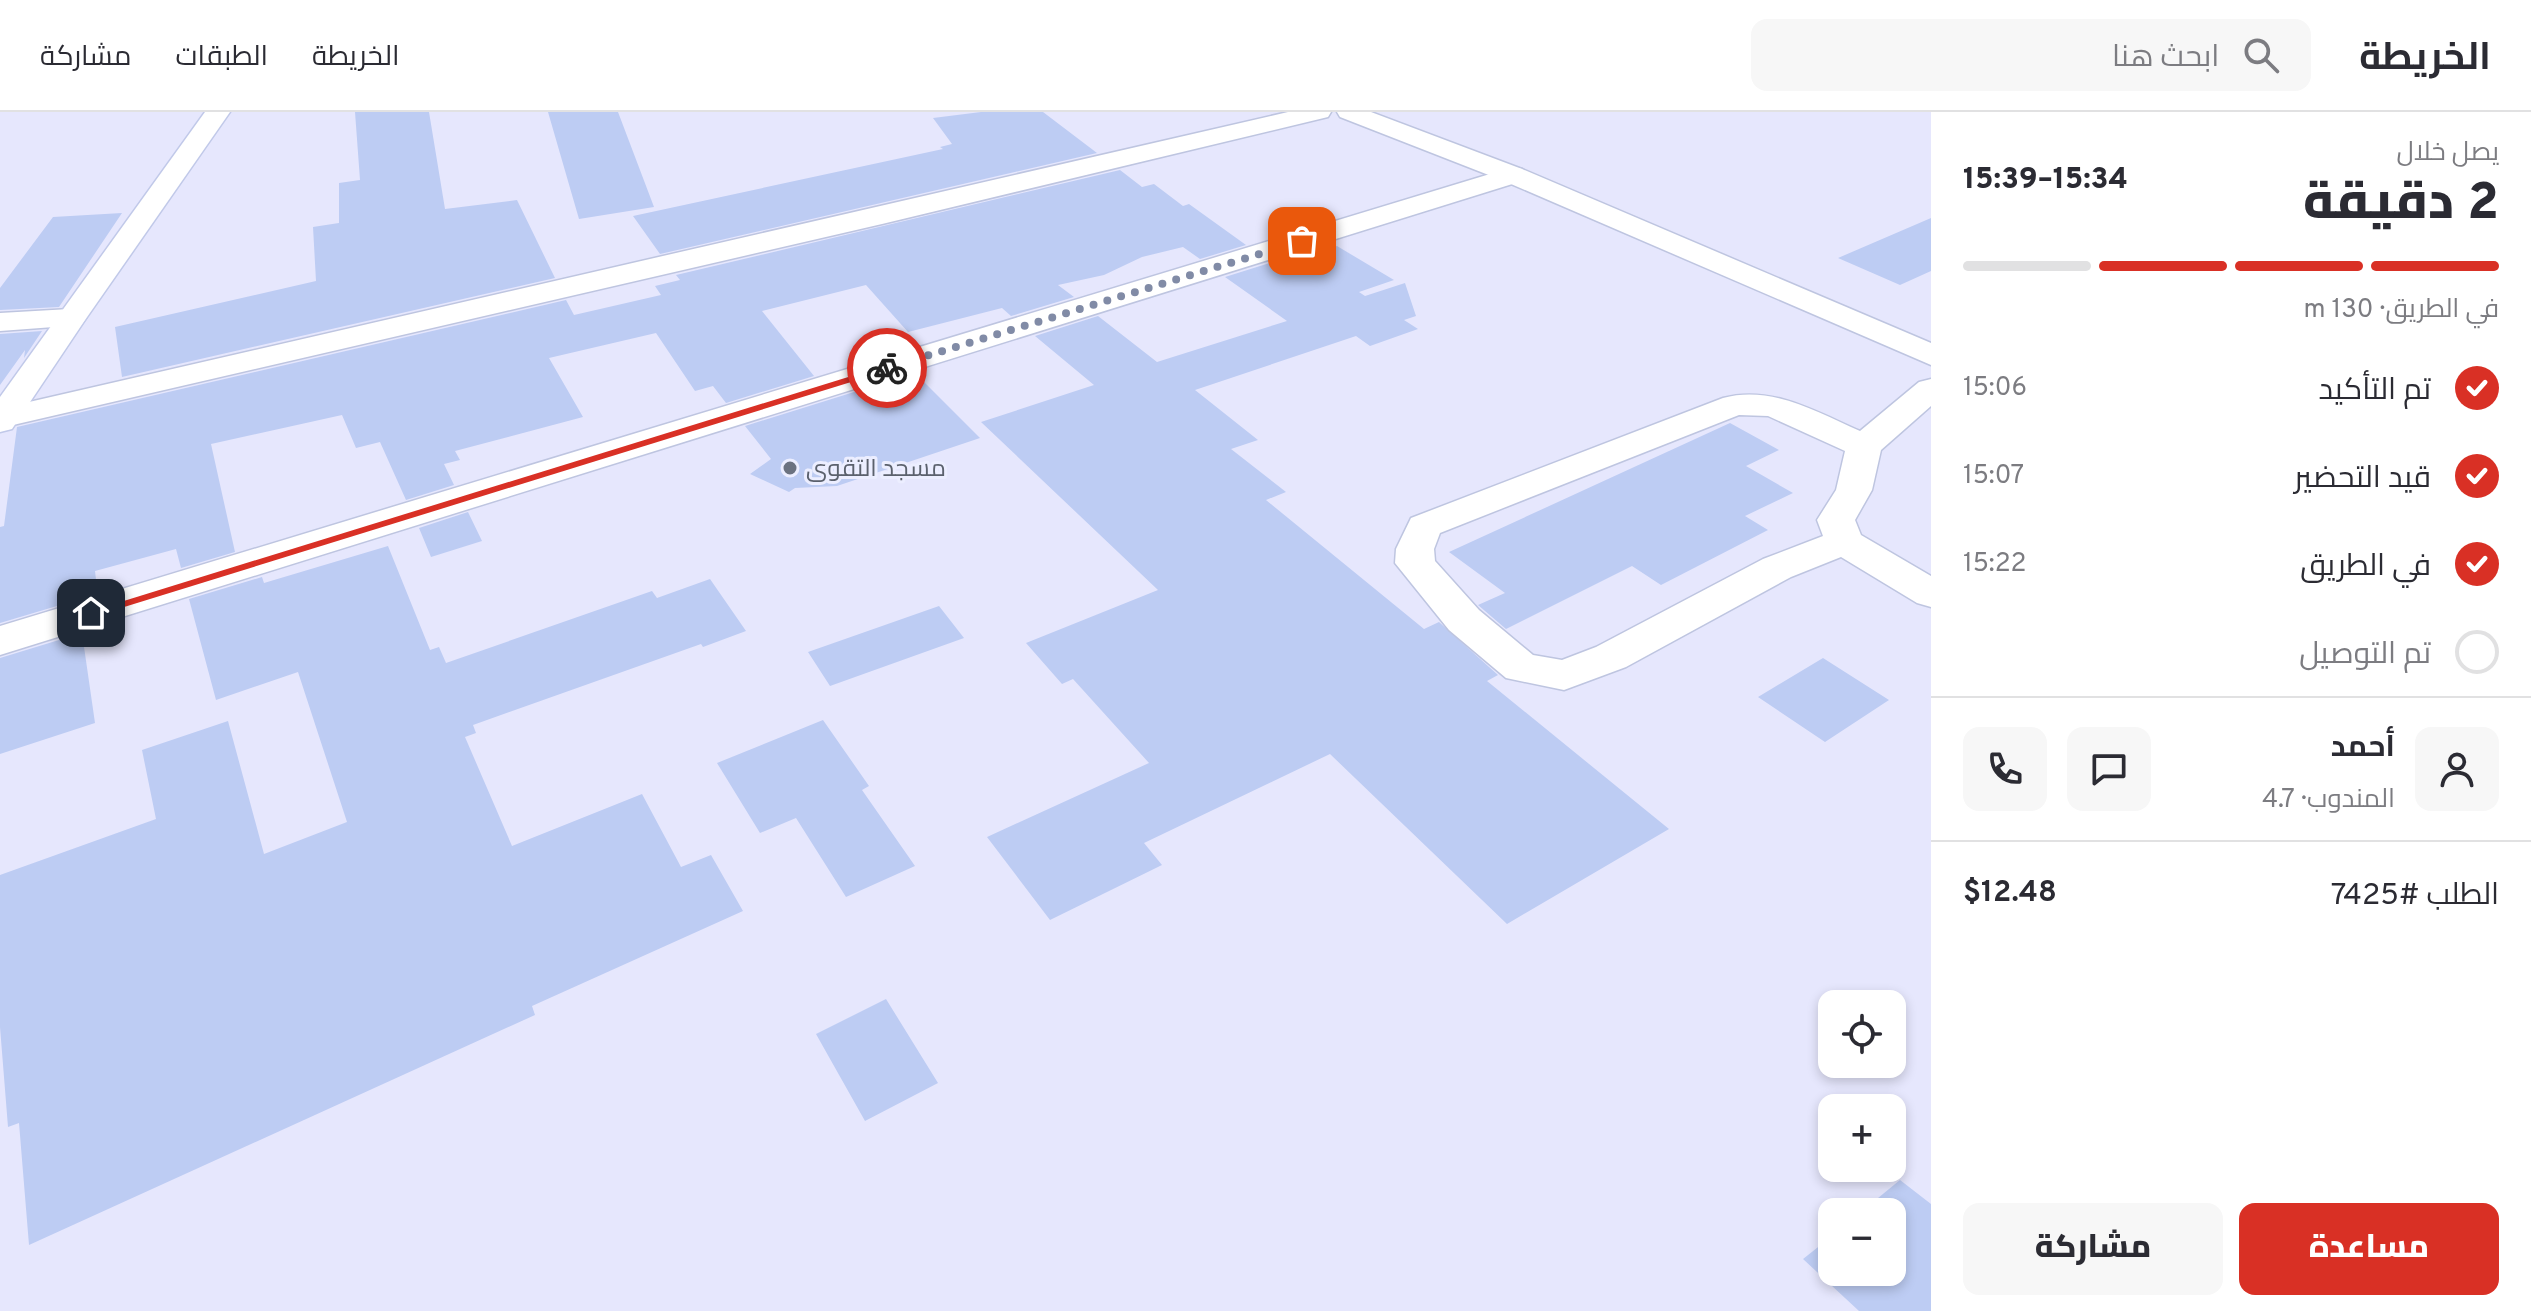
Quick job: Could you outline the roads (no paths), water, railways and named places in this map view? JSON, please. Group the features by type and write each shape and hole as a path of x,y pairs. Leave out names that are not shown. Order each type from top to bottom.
{"street":[{"path":"1,420 218,112"},
{"path":"1,420 1319,112"},
{"path":"1349,112 1513,175 1931,355"},
{"path":"0,641 1513,175"},
{"path":"0,322 70,318"},
{"path":"1931,389 1864,446 1854,490 1836,520 1844,542 1931,594"},
{"path":"1844,542 1777,568 1611,657 1564,675 1521,668 1464,620 1415,563 1415,549 1424,526 1434,520 1735,405 1774,406 1864,446"}],"place":[{"name":"مسجد التقوى","path":"790,468"}]}
